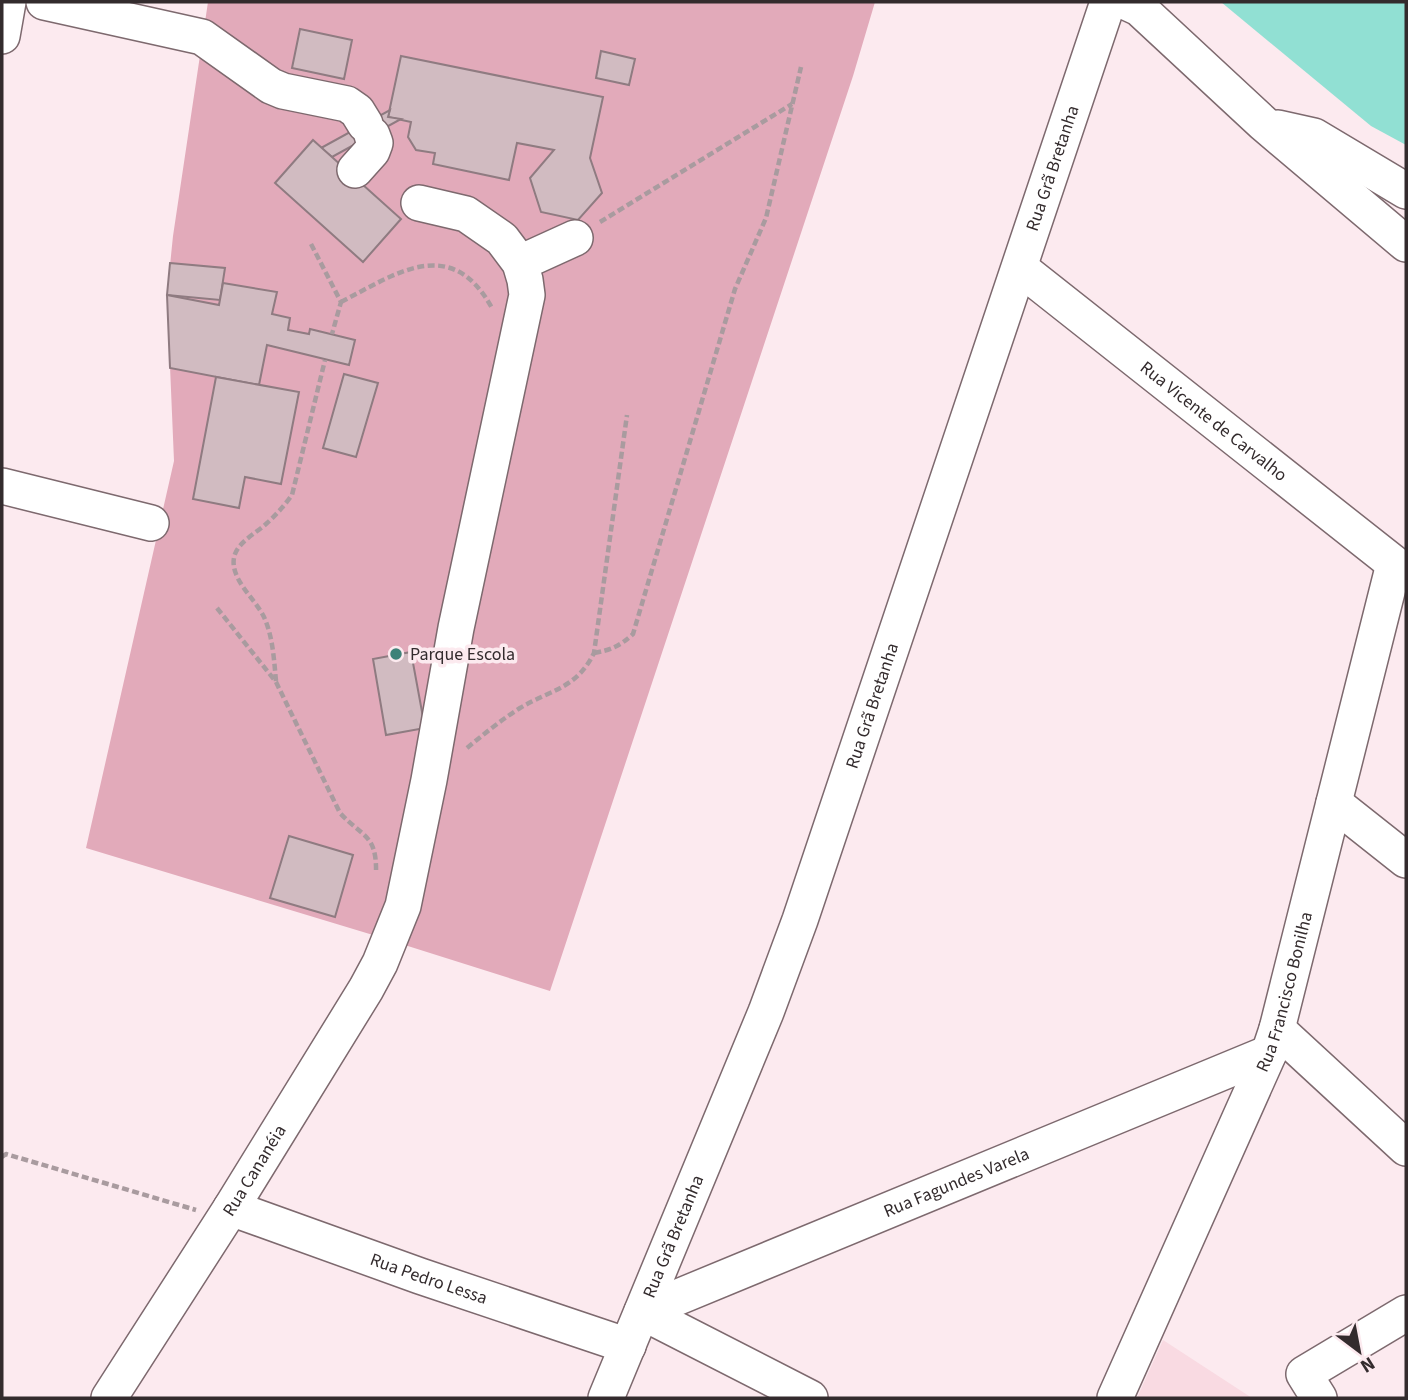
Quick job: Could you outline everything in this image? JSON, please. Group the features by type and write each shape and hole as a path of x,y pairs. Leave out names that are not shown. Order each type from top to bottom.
{"street":[{"path":"44,2 202,37 271,86 347,104 358,111 375,143 372,151 355,170"},
{"name":"Rua Grã Bretanha","path":"606,1398 766,1012 800,920 1108,2"},
{"path":"1126,2 1139,8 1264,124 1406,244"},
{"path":"1264,124 1314,136 1406,191"},
{"path":"419,203 466,214 502,239 520,263 575,237"},
{"name":"Rua Cananéia","path":"109,1398 228,1213 366,989 389,940 408,885 456,628 527,295 520,263"},
{"name":"Rua Vicente de Carvalho","path":"1020,268 1400,569"},
{"path":"2,486 151,523"},
{"name":"Rua Francisco Bonilha","path":"1115,1398 1273,1041 1334,803 1400,569"},
{"path":"1334,803 1406,860"},
{"path":"1273,1041 1406,1148"},
{"name":"Rua Fagundes Varela","path":"642,1312 1273,1041"},
{"name":"Rua Pedro Lessa","path":"228,1213 628,1346"},
{"path":"642,1312 810,1398"},
{"path":"1319,1398 1304,1374 1406,1313"}],"path":[{"path":"594,653 612,650 633,634 735,289 766,218 801,68"},
{"path":"575,237 793,103"},
{"path":"311,244 341,302 332,334"},
{"path":"341,302 406,270 440,265 463,272 474,281 504,325 518,337"},
{"path":"276,682 273,648 264,618 234,568 236,553 244,541 282,509 292,495 325,360"},
{"path":"465,749 524,706 563,688 577,678 594,653 627,415"},
{"path":"217,608 276,682 340,813 365,833 370,841 376,858 376,878"},
{"path":"2,1157 6,1154 228,1213"}],"shaded area":[{"name":"Parque Escola","path":"208,2 875,2 853,76 550,991 86,848 174,461 167,295 173,236"},
{"path":"1221,2 1406,2 1406,145 1371,126"},
{"path":"1163,1340 1252,1398 1137,1398"}],"building":[{"path":"300,29 352,40 344,79 292,68"},
{"path":"601,51 635,59 629,85 596,78"},
{"path":"401,56 603,97 590,158 602,193 578,220 541,212 530,178 554,150 517,143 509,180 433,164 435,153 416,150 408,137 411,122 388,117"},
{"path":"390,110 388,117 401,119 332,157 321,148"},
{"path":"313,140 401,219 363,262 275,183"},
{"path":"170,263 225,268 220,300 167,295"},
{"path":"223,283 277,292 272,314 290,318 288,330 309,334 310,329 355,340 349,365 267,345 259,385 170,368 167,295 219,305"},
{"path":"344,374 378,383 356,457 323,448"},
{"path":"216,377 299,392 281,484 245,477 239,508 193,499"},
{"path":"411,652 425,728 386,735 373,659"},
{"path":"289,836 353,855 335,917 270,898"}],"place":[{"name":"Parque Escola","path":"396,654"}]}
